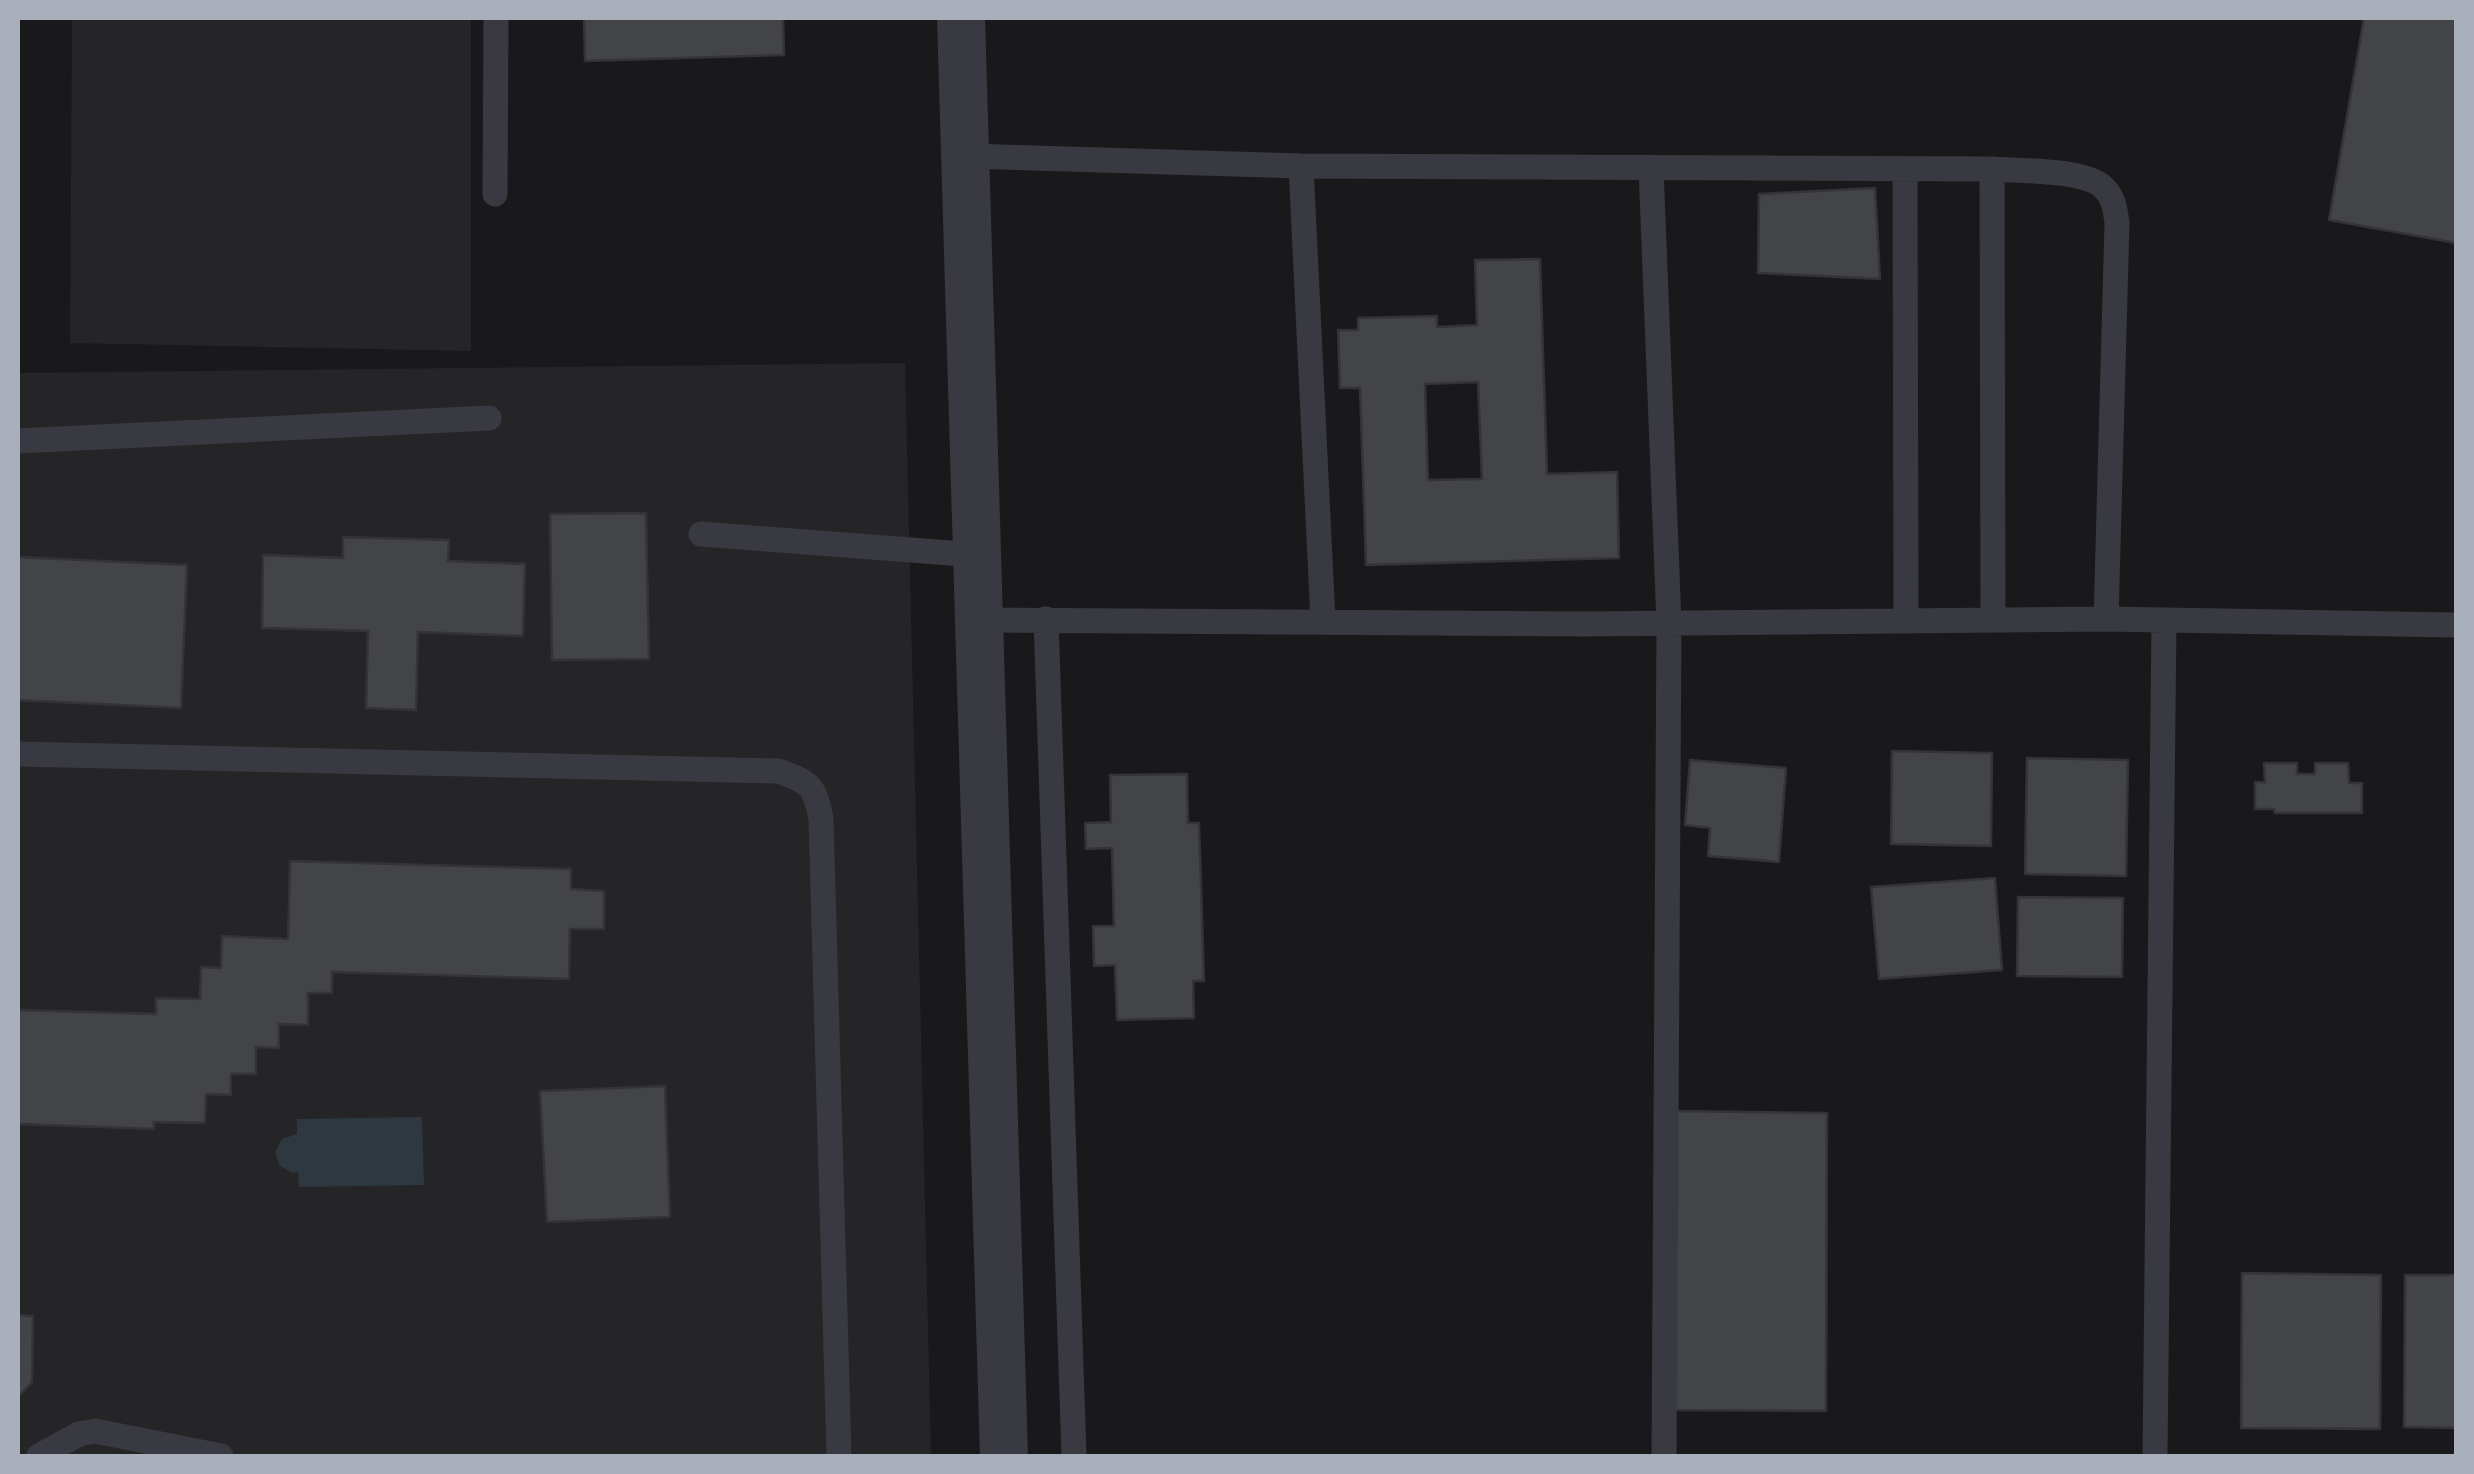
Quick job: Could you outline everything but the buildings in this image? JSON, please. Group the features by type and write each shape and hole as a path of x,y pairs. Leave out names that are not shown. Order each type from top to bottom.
{"street":[{"path":"961,18 1004,1456"}],"lane":[{"path":"495,194 496,18"},
{"path":"966,156 1301,166 1992,170 2076,175 2101,184 2113,200 2117,223 2106,619"},
{"path":"1301,166 1322,622"},
{"path":"1651,168 1669,623 1664,1456"},
{"path":"1905,170 1906,621"},
{"path":"1992,170 1993,620"},
{"path":"18,440 489,418"},
{"path":"701,534 976,555"},
{"path":"1046,619 1074,1456"},
{"path":"977,620 1669,623 2106,619 2456,625"},
{"path":"2155,1456 2164,620"},
{"path":"18,754 778,771 800,779 816,792 821,819 839,1456"},
{"path":"39,1456 78,1434 95,1431 220,1456"}],"shaded area":[{"path":"72,18 471,18 471,351 70,343"},
{"path":"905,363 931,1456 18,1456 18,373"},
{"path":"422,1117 424,1185 299,1187 298,1172 280,1166 275,1152 282,1139 297,1134 297,1119"}]}
